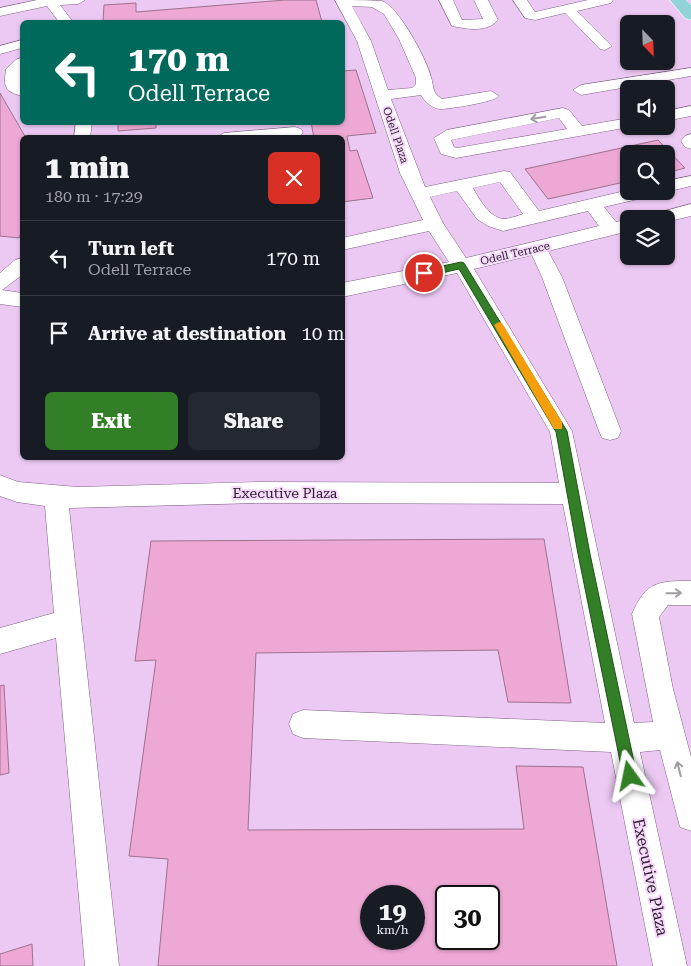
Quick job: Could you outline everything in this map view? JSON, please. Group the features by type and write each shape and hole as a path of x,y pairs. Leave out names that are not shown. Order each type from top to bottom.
{"main road":[{"path":"678,0 691,15"}],"street":[{"path":"28,20 78,0"},
{"path":"446,0 457,23 468,25 481,24 491,20 480,0"},
{"path":"520,0 530,15 606,0"},
{"path":"342,1 372,2 383,7 396,22 424,78 423,86 431,99 440,104 492,96"},
{"name":"Odell Plaza","path":"342,1 357,42 382,95 409,174 434,224 461,266"},
{"path":"563,7 605,46"},
{"path":"0,12 56,9"},
{"path":"0,50 20,45"},
{"path":"20,64 13,69 11,77 12,86 20,91"},
{"path":"581,90 691,72"},
{"path":"382,95 416,92 423,86"},
{"path":"675,114 691,111"},
{"path":"578,132 563,113 447,135 442,138 446,150 456,153 578,132 620,124"},
{"path":"260,135 295,132"},
{"path":"691,139 689,141 691,144"},
{"path":"419,194 504,176 535,218"},
{"path":"675,185 691,181"},
{"path":"462,185 480,214 489,220 504,225 620,198"},
{"path":"592,204 620,227"},
{"path":"675,214 691,210"},
{"path":"345,243 434,224"},
{"name":"Odell Terrace","path":"345,289 461,266 620,227"},
{"name":"Executive Plaza","path":"461,266 561,431 622,738 670,966"},
{"path":"0,284 20,267"},
{"path":"0,297 20,300"},
{"name":"Executive Plaza","path":"0,485 8,491 56,498 244,493 381,494 482,490 573,494"},
{"path":"56,498 102,966"},
{"path":"691,592 662,593 645,614 659,689 691,816"},
{"path":"0,640 68,622"},
{"path":"303,724 622,738 671,735"}],"lane":[{"path":"537,247 552,277 610,431"}],"building":[{"path":"285,0 316,0 321,20 103,20 104,5 136,3 136,12"},
{"path":"356,70 376,133 347,136 350,151 357,150 373,198 345,202 345,135 313,135 312,125 345,125 345,71"},
{"path":"0,93 24,135 20,135 20,236 19,238 0,236"},
{"path":"118,125 156,125 156,128 118,131"},
{"path":"658,140 663,145 635,145"},
{"path":"620,148 620,183 548,199 525,169"},
{"path":"675,158 685,168 675,171"},
{"path":"544,539 571,703 508,702 498,650 256,653 248,830 524,829 516,766 583,767 617,966 158,966 168,859 129,856 156,660 135,661 151,541"},
{"path":"4,685 9,773 0,775 0,686"},
{"path":"32,944 33,966 0,966 0,954"}],"slow traffic":[{"path":"499,325 558,426"}],"route":[{"path":"424,273 461,266 482,297 561,431 584,554 630,776"}]}
